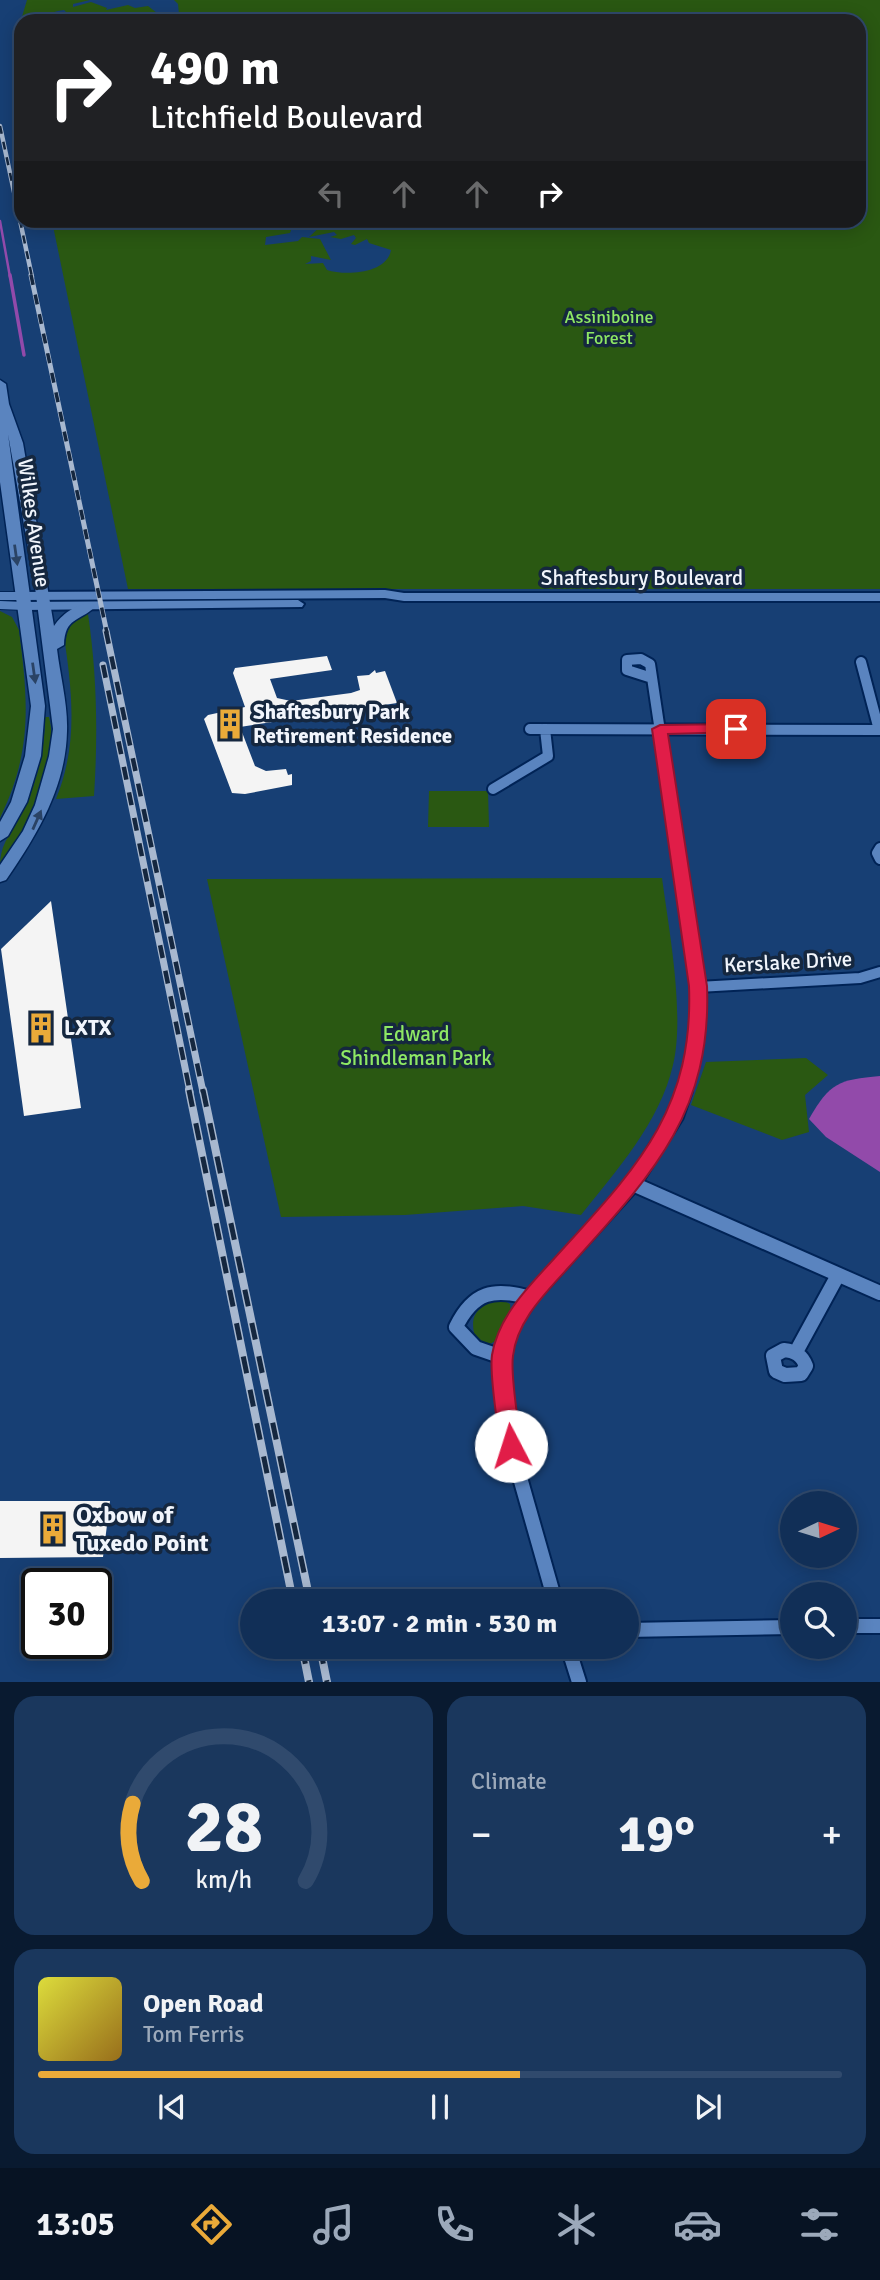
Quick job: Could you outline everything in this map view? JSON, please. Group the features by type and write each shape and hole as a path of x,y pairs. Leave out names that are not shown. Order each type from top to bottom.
{"main road":[{"name":"Wilkes Avenue","path":"0,384 3,404 17,443 54,672"},
{"name":"Wilkes Avenue","path":"0,836 19,802 33,757 38,706 1,444 3,404"},
{"path":"0,877 32,831 57,757 60,729 54,672 56,632 59,624 88,607"}],"street":[{"name":"Shaftesbury Boulevard","path":"23,601 385,594 404,597 880,597"},
{"path":"0,596 23,601"},
{"name":"Shaftesbury Boulevard","path":"43,601 88,607 271,605 385,601 404,597"},
{"path":"0,605 23,601"},
{"path":"530,729 880,730 861,662"},
{"path":"552,1589 511,1446 502,1357 510,1329 530,1298 633,1184 676,1116 694,1062 699,1021 698,986 652,678"},
{"path":"493,789 548,757 545,729"},
{"path":"880,848 877,853 880,859"},
{"name":"Kerslake Drive","path":"698,986 860,978 880,972"},
{"path":"633,1184 880,1293"},
{"path":"796,1352 838,1275"},
{"path":"502,1357 484,1353 467,1343 456,1327 463,1311 482,1294 513,1292 530,1298"},
{"path":"857,1626 880,1626"},
{"path":"639,1630 780,1627"},
{"path":"572,1659 579,1682"}],"green space":[{"path":"27,0 90,0 73,4 73,7 91,2 107,8 106,10 128,5 135,8 148,6 157,13 61,14 66,12 64,10 49,14 23,14"},
{"name":"Assiniboine Forest","path":"174,0 880,0 880,589 128,589 53,228 292,228 290,233 266,237 265,245 298,241 302,237 320,239 331,260 311,256 311,261 305,264 323,263 327,270 354,273 382,264 391,250 369,243 367,239 355,245 351,244 356,238 354,235 341,239 330,237 337,235 334,232 309,237 319,228 866,228 866,14 179,14 178,4"},
{"path":"0,611 12,617 19,630 26,703 23,747 18,770 0,818"},
{"path":"88,614 96,705 94,796 56,799 68,757 72,716 63,630"},
{"path":"45,717 49,717 51,735 46,775 31,816 0,867 4,844 18,820 36,778 44,742"},
{"path":"429,791 488,791 489,827 428,827"},
{"name":"Edward Shindleman Park","path":"662,878 677,998 673,1065 667,1086 647,1126 581,1215 523,1206 405,1215 281,1217 207,879"},
{"path":"806,1058 828,1075 805,1095 809,1132 782,1140 691,1105 706,1062"},
{"path":"501,1299 510,1304 511,1313 503,1337 488,1345 477,1343 473,1327 476,1314 485,1305"}],"shaded area":[{"path":"880,1076 880,1172 826,1137 809,1119 823,1097 837,1085 855,1079"}],"building":[{"name":"Shaftesbury Park Retirement Residence","path":"327,656 332,670 270,679 277,698 291,701 351,693 360,690 357,676 369,675 375,670 376,673 385,671 397,703 240,727 255,766 266,771 286,769 288,775 292,774 292,785 245,794 232,793 204,719 208,715 245,707 233,673 235,668"},
{"name":"LXTX","path":"51,901 81,1108 24,1116 1,949"},
{"name":"Oxbow of Tuxedo Point","path":"0,1501 110,1501 103,1557 0,1558"}],"waterway":[{"path":"0,221 10,277"},
{"path":"10,275 24,355"}],"railway":[{"path":"0,126 14,192"},
{"path":"22,228 32,277"},
{"path":"31,275 107,633"},
{"path":"106,631 203,1092"},
{"path":"103,665 190,1092"},
{"path":"189,1090 291,1589"},
{"path":"203,1090 307,1589"},
{"path":"304,1659 309,1682"},
{"path":"322,1659 327,1682"}],"place":[{"name":"Shaftesbury Park Retirement Residence","path":"230,724"},
{"name":"LXTX","path":"41,1028"},
{"name":"Oxbow of Tuxedo Point","path":"53,1529"}],"route":[{"path":"511,1446 502,1357 510,1329 530,1298 633,1184 676,1116 694,1062 699,1021 698,986 660,729 736,729"}]}
